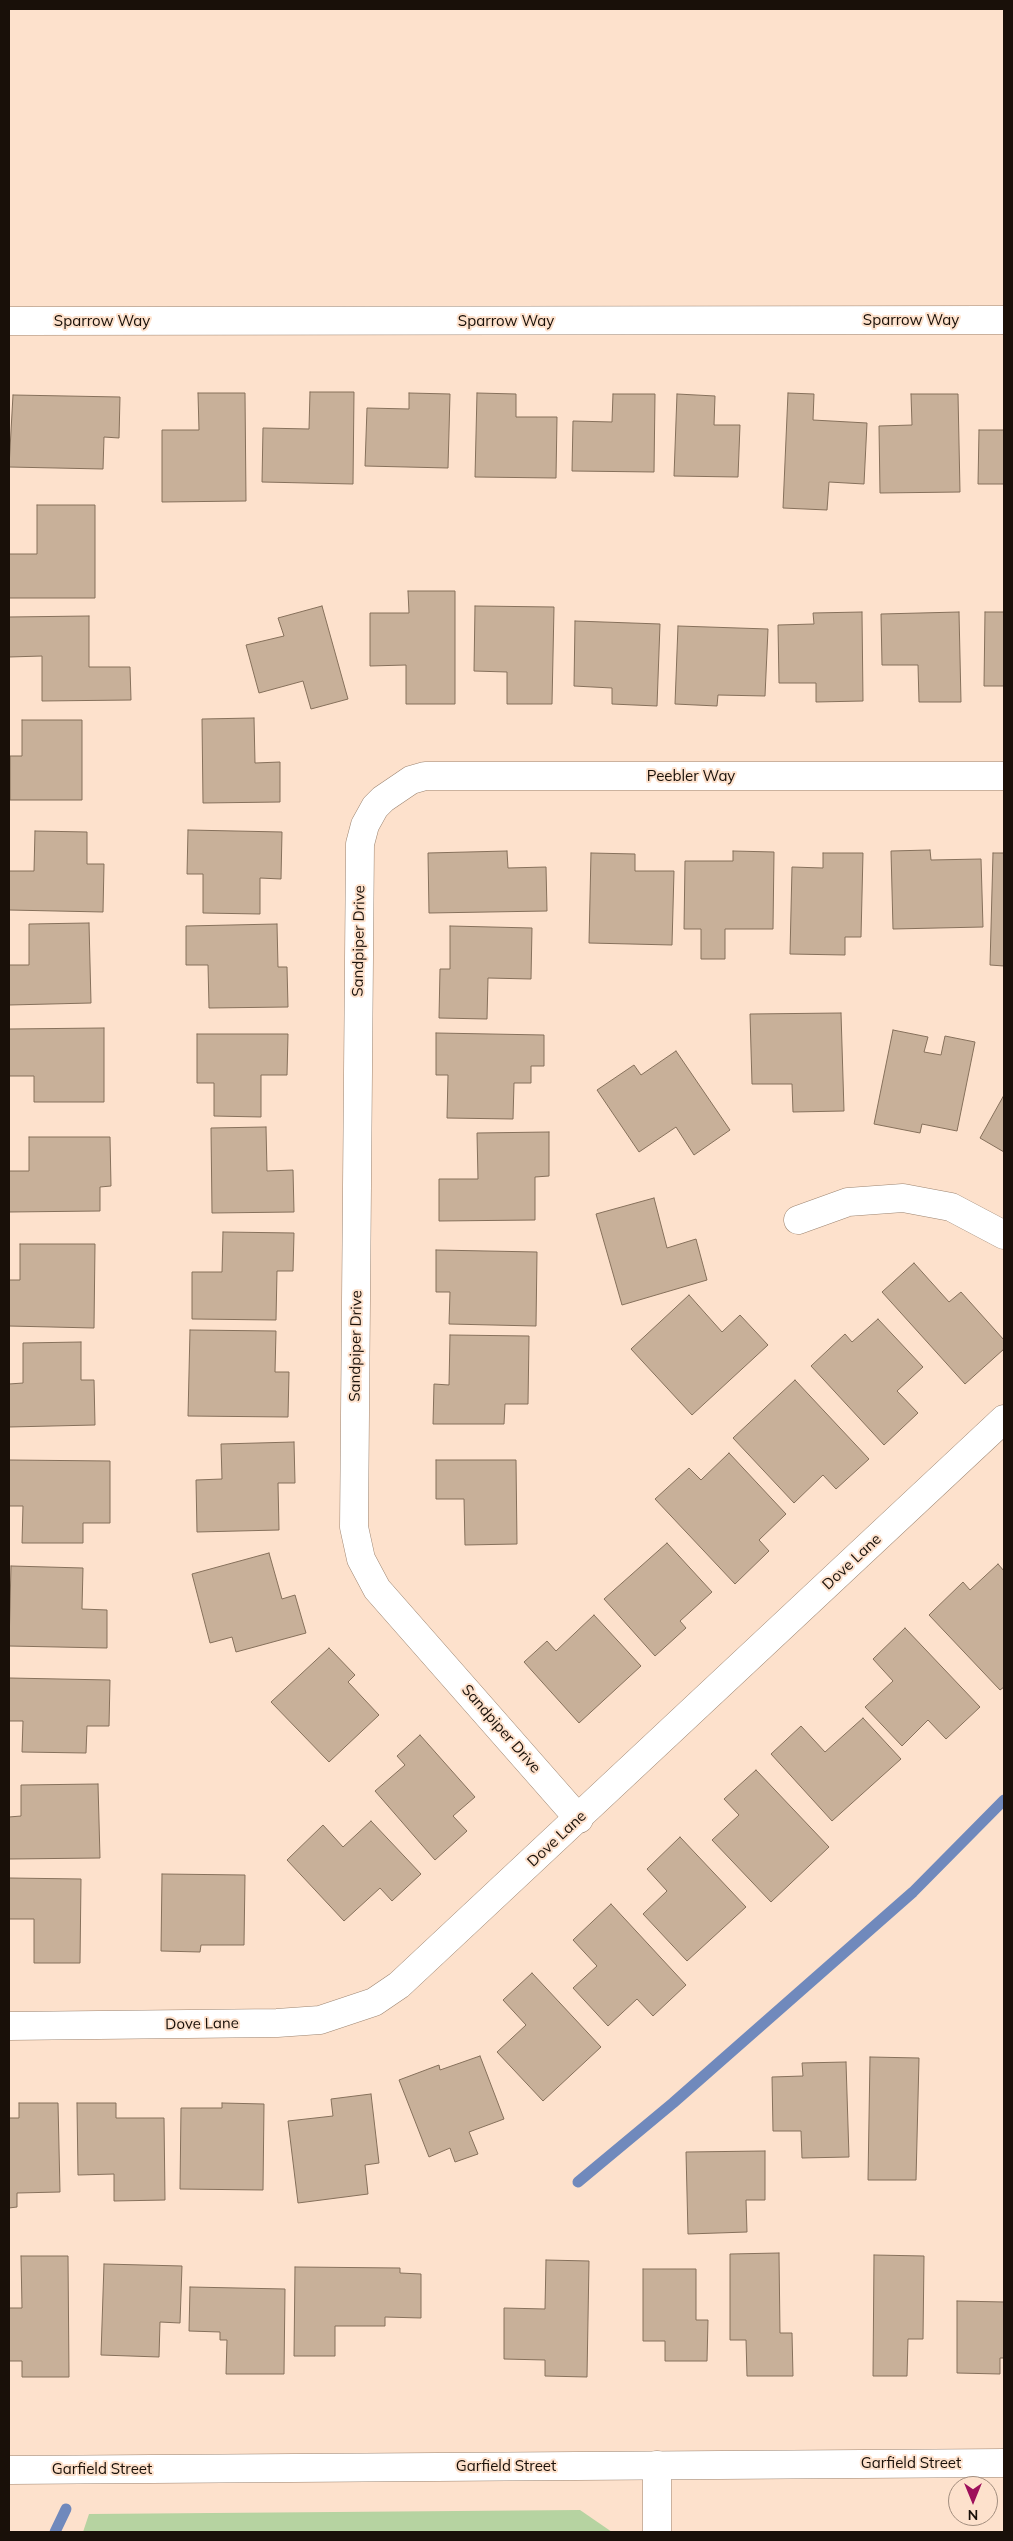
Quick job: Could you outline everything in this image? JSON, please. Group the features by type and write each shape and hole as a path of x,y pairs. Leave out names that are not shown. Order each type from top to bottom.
{"street":[{"name":"Sparrow Way","path":"9,321 1004,320"},
{"name":"Peebler Way","path":"383,799 412,780 425,776 1004,776"},
{"name":"Sandpiper Drive","path":"383,799 375,807 364,825 360,844 354,1527 361,1559 377,1589 579,1819"},
{"path":"798,1220 848,1202 903,1198 952,1207 1004,1235"},
{"name":"Dove Lane","path":"9,2026 277,2023 320,2020 374,2002 399,1985 579,1819 1004,1419"},
{"name":"Garfield Street","path":"9,2470 1004,2463"},
{"path":"657,2465 657,2532"}],"green space":[{"path":"580,2510 612,2532 83,2532 89,2514"}],"building":[{"path":"310,392 354,392 353,484 262,482 263,428 309,429"},
{"path":"198,393 245,393 246,501 162,502 162,430 199,430"},
{"path":"409,393 450,394 448,468 365,466 367,408 409,409"},
{"path":"477,393 516,394 516,417 557,417 556,478 475,477"},
{"path":"788,393 814,394 813,420 867,423 864,484 829,482 827,510 783,508"},
{"path":"613,394 655,394 654,472 572,471 573,421 612,422"},
{"path":"677,394 715,396 714,425 740,425 738,477 674,476"},
{"path":"911,394 958,394 960,492 880,493 879,426 912,425"},
{"path":"13,395 120,397 119,438 104,437 103,469 9,467"},
{"path":"979,430 1004,430 1004,484 978,484"},
{"path":"37,505 95,505 95,598 9,598 9,554 37,554"},
{"path":"408,591 455,591 455,704 406,704 406,665 370,666 370,613 409,613"},
{"path":"322,606 348,699 311,709 303,681 259,693 246,645 284,636 278,618"},
{"path":"475,606 554,607 552,704 507,704 507,672 474,671"},
{"path":"862,612 863,701 816,702 816,683 779,683 778,625 814,624 813,613"},
{"path":"959,612 961,702 919,702 918,665 882,665 881,614"},
{"path":"985,612 1004,612 1004,686 984,686"},
{"path":"89,616 89,667 130,667 131,700 42,701 42,656 9,657 9,617"},
{"path":"575,621 660,624 657,706 612,704 612,688 574,686"},
{"path":"678,626 768,629 765,696 718,695 717,706 675,704"},
{"path":"254,718 255,763 280,762 280,802 203,803 202,719"},
{"path":"22,720 82,720 82,800 10,800 10,756 22,756"},
{"path":"188,830 282,832 281,879 260,878 260,914 203,913 203,874 187,874"},
{"path":"35,831 87,832 87,864 104,864 103,912 9,910 9,871 34,871"},
{"path":"930,850 931,860 981,859 983,927 893,929 891,851"},
{"path":"507,851 508,868 546,867 547,911 429,913 428,853"},
{"path":"733,851 774,852 773,929 725,929 725,959 701,959 701,929 684,929 685,861 733,861"},
{"path":"591,853 635,854 635,871 674,871 672,945 589,943"},
{"path":"823,853 863,853 861,937 845,937 845,955 790,954 792,867 823,868"},
{"path":"993,853 1004,853 1004,966 990,965"},
{"path":"89,923 91,1003 9,1005 9,965 29,965 29,924"},
{"path":"277,924 278,967 287,967 288,1007 209,1008 208,965 186,965 186,926"},
{"path":"450,926 532,928 531,979 488,978 487,1019 439,1018 440,969 450,969"},
{"path":"841,1013 844,1111 793,1112 792,1084 752,1084 750,1014"},
{"path":"104,1028 104,1102 34,1102 34,1076 9,1076 9,1029"},
{"path":"893,1030 928,1037 924,1052 941,1055 945,1036 975,1042 957,1131 922,1124 920,1133 874,1124"},
{"path":"436,1033 544,1035 544,1066 531,1066 531,1083 514,1083 513,1119 447,1118 448,1075 436,1075"},
{"path":"197,1034 288,1034 287,1075 261,1075 261,1117 214,1116 214,1083 197,1083"},
{"path":"676,1051 730,1130 694,1155 676,1127 639,1152 597,1090 634,1065 641,1075"},
{"path":"1004,1095 1004,1152 980,1138"},
{"path":"266,1127 267,1171 293,1170 294,1212 212,1213 211,1128"},
{"path":"549,1132 549,1176 535,1177 535,1220 439,1221 439,1179 478,1179 477,1133"},
{"path":"29,1137 110,1137 111,1186 100,1187 100,1211 9,1212 9,1171 29,1171"},
{"path":"654,1198 667,1248 696,1239 707,1280 622,1305 596,1214"},
{"path":"223,1232 294,1233 293,1271 277,1271 276,1320 192,1319 192,1272 222,1272"},
{"path":"20,1244 95,1244 94,1328 9,1326 9,1280 20,1280"},
{"path":"436,1250 537,1252 536,1326 449,1324 450,1292 436,1292"},
{"path":"914,1263 949,1302 961,1292 1004,1340 1004,1349 965,1384 882,1292"},
{"path":"689,1295 722,1332 740,1315 768,1345 692,1415 631,1349"},
{"path":"878,1319 923,1367 897,1391 918,1413 884,1445 811,1366 845,1334 852,1342"},
{"path":"190,1330 276,1331 275,1372 289,1372 288,1417 188,1416"},
{"path":"450,1335 529,1336 528,1404 505,1404 504,1424 433,1424 434,1384 449,1385"},
{"path":"81,1342 81,1380 94,1380 95,1425 9,1427 9,1384 23,1383 23,1343"},
{"path":"795,1380 869,1459 836,1489 823,1475 794,1503 733,1438"},
{"path":"294,1442 295,1483 278,1483 279,1530 197,1532 196,1480 222,1479 221,1444"},
{"path":"729,1453 786,1514 759,1540 769,1551 735,1584 655,1499 689,1468 701,1480"},
{"path":"9,1460 110,1461 110,1523 83,1523 83,1543 22,1543 23,1506 9,1506"},
{"path":"436,1460 516,1460 517,1544 465,1545 464,1499 436,1499"},
{"path":"667,1543 712,1592 680,1621 686,1628 655,1656 604,1599"},
{"path":"269,1553 282,1599 295,1595 306,1633 236,1652 232,1637 210,1643 192,1574"},
{"path":"998,1564 1004,1571 1004,1687 1000,1690 929,1615 963,1582 970,1590"},
{"path":"11,1566 83,1568 82,1609 107,1610 107,1648 9,1646"},
{"path":"594,1615 641,1666 579,1723 524,1662 547,1641 556,1651"},
{"path":"905,1628 980,1707 946,1739 928,1720 902,1746 865,1707 893,1681 873,1659"},
{"path":"329,1648 355,1675 348,1682 379,1715 329,1762 271,1702"},
{"path":"9,1678 110,1680 109,1726 87,1726 86,1753 22,1752 23,1721 9,1721"},
{"path":"863,1718 901,1759 832,1821 771,1754 801,1726 825,1752"},
{"path":"420,1735 475,1797 453,1816 467,1831 435,1860 375,1791 405,1765 397,1756"},
{"path":"756,1770 829,1847 771,1902 712,1840 739,1815 724,1799"},
{"path":"98,1784 100,1858 9,1859 9,1817 21,1816 21,1785"},
{"path":"371,1821 421,1874 392,1901 380,1888 344,1921 287,1860 323,1825 343,1847"},
{"path":"680,1837 746,1907 687,1961 643,1914 667,1891 647,1869"},
{"path":"162,1874 245,1875 244,1945 201,1945 200,1952 161,1951"},
{"path":"9,1878 81,1879 80,1963 34,1963 34,1919 9,1919"},
{"path":"611,1904 686,1985 653,2016 637,1999 608,2026 573,1988 597,1966 573,1940"},
{"path":"532,1973 601,2047 543,2101 497,2052 526,2025 503,2000"},
{"path":"480,2056 504,2119 469,2132 478,2154 455,2162 450,2148 429,2157 399,2080 439,2065 440,2070"},
{"path":"870,2057 919,2058 916,2180 868,2180"},
{"path":"846,2062 849,2157 802,2158 801,2131 773,2131 772,2077 803,2076 802,2063"},
{"path":"371,2094 379,2163 365,2165 368,2194 298,2203 288,2121 333,2116 331,2099"},
{"path":"19,2103 58,2103 60,2192 17,2193 17,2207 9,2208 9,2118 19,2118"},
{"path":"77,2103 116,2103 116,2118 164,2118 165,2200 114,2201 114,2174 78,2175"},
{"path":"222,2103 264,2104 263,2190 180,2189 181,2108 222,2108"},
{"path":"765,2151 765,2200 746,2200 747,2232 688,2234 686,2152"},
{"path":"779,2253 780,2333 792,2333 793,2376 747,2376 746,2340 730,2340 730,2254"},
{"path":"874,2255 924,2256 923,2339 908,2339 907,2376 873,2376"},
{"path":"21,2256 68,2256 69,2377 22,2377 22,2361 9,2361 9,2308 22,2308"},
{"path":"546,2260 589,2261 587,2377 545,2376 545,2360 504,2359 504,2308 545,2309"},
{"path":"104,2264 182,2266 180,2323 160,2322 159,2357 101,2355"},
{"path":"295,2267 400,2268 400,2273 421,2274 421,2318 385,2317 385,2326 335,2326 335,2356 294,2356"},
{"path":"643,2269 696,2269 696,2320 708,2320 707,2361 665,2361 665,2341 643,2341"},
{"path":"190,2287 285,2289 284,2374 226,2374 227,2340 220,2340 220,2332 189,2331"},
{"path":"957,2301 1004,2302 1004,2358 1000,2358 1000,2374 957,2373"}],"waterway":[{"path":"578,2182 673,2103 913,1892 1004,1800"},
{"path":"55,2532 66,2509"}]}
